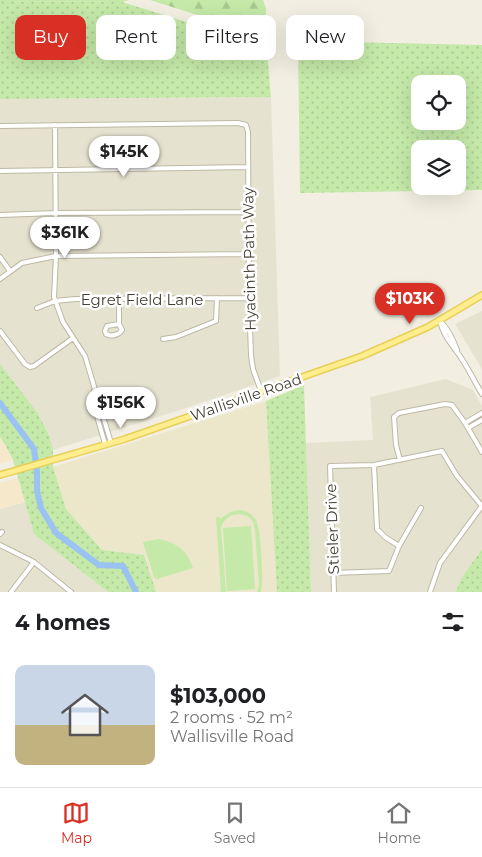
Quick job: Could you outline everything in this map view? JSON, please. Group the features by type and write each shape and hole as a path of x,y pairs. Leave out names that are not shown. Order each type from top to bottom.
{"main road":[{"name":"Wallisville Road","path":"0,475 108,444 362,356 440,321 482,295"}],"street":[{"name":"Hyacinth Path Way","path":"55,125 238,123 246,125 248,129 251,356 253,369 261,391"},
{"path":"0,126 55,125 55,301 62,320 85,356 94,387 97,416 108,444"},
{"path":"0,171 248,167"},
{"path":"0,215 249,212"},
{"path":"0,279 10,270 27,261 56,256 249,254"},
{"path":"0,258 10,270"},
{"path":"119,298 119,324"},
{"name":"Egret Field Lane","path":"37,308 55,301 119,298 249,298"},
{"path":"163,339 216,321 217,298"},
{"path":"440,321 454,339 457,352 482,394"},
{"path":"0,331 25,364 30,367 73,338"},
{"path":"400,460 396,444 394,417 399,413 445,404 452,404 482,452"},
{"path":"465,423 482,413"},
{"path":"468,428 482,420"},
{"path":"399,546 385,538 376,529 374,465 442,451 457,476 482,506 440,562 430,592"},
{"name":"Stieler Drive","path":"334,592 330,466 374,465"},
{"path":"333,573 390,571 399,546 421,508"},
{"path":"0,545 34,562 68,591"},
{"path":"11,592 34,562"}],"shaded area":[{"path":"271,97 280,376 53,450 49,435 37,412 0,364 0,99"},
{"path":"482,311 482,369 455,324"},
{"path":"446,379 473,390 482,406 482,549 460,580 456,592 311,592 306,443 373,440 370,397"},
{"path":"266,401 277,592 156,592 144,555 102,550 66,509 53,467"},
{"path":"0,437 13,460 0,464"},
{"path":"18,478 25,502 0,509 0,483"},
{"path":"25,502 34,534 108,592 0,592 0,509"}],"green space":[{"path":"0,0 130,0 122,2"},
{"path":"150,0 263,0 266,8 266,15 197,15"},
{"path":"0,1 122,2 164,15 96,15 96,60 176,60 176,19 186,22 186,60 268,60 271,97 0,99"},
{"path":"364,42 482,45 482,190 466,190 466,140 411,140 411,191 300,193 298,60 364,60"},
{"path":"0,364 37,412 49,435 53,450 53,467 66,509 102,550 144,555 156,592 108,592 34,534 13,460 0,437"},
{"path":"304,385 311,592 277,592 266,401"},
{"path":"240,510 251,514 258,525 262,556 261,592 257,592 259,584 253,522 245,515 236,514 229,517 221,527 226,592 221,592 216,517 220,517 220,519 230,512"},
{"path":"251,526 255,589 227,591 223,528"},
{"path":"159,539 171,542 185,552 193,568 157,579 154,577 143,542"},
{"path":"482,549 482,592 456,592 460,580"}],"waterway":[{"path":"0,403 34,449 37,491 41,508 56,533 99,565 123,566 136,592"}]}
